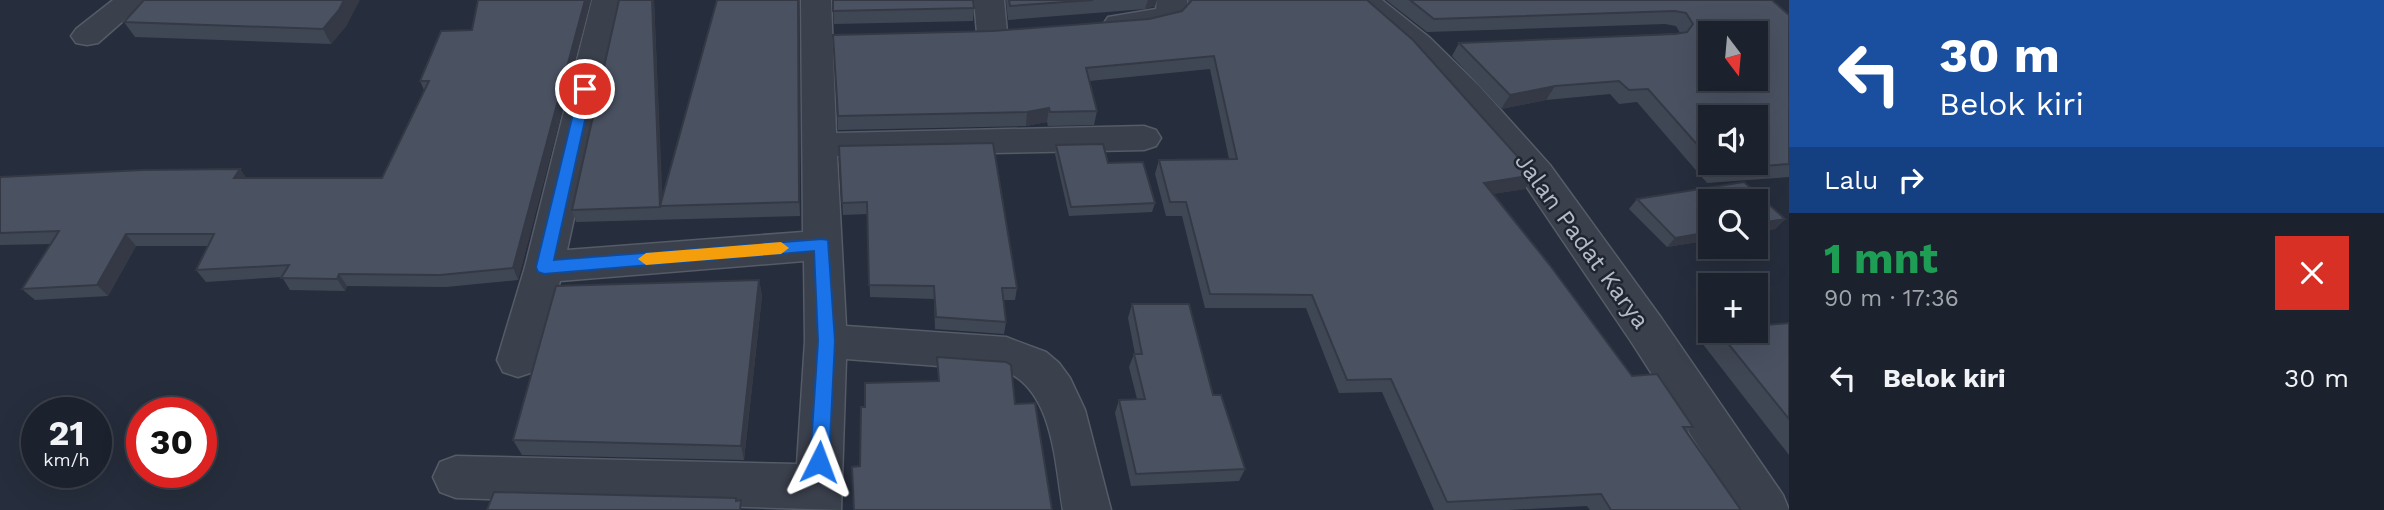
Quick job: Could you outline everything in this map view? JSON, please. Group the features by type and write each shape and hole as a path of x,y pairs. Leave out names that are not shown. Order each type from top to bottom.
{"street":[{"path":"87,36 132,0"},
{"path":"518,360 544,267 607,0"},
{"path":"989,0 992,32"},
{"path":"1085,26 1166,17 1173,10 1172,0"},
{"name":"Jalan Padat Karya","path":"1364,0 1419,45 1467,94 1537,174 1771,501"},
{"path":"456,477 817,498 826,341 821,145 824,24"},
{"path":"1419,45 1459,44"},
{"path":"821,145 1144,138"},
{"path":"544,267 822,245"},
{"path":"826,341 1006,354 1033,365 1047,380 1064,410 1087,510"}],"building":[{"path":"144,0 344,0 323,29 124,22"},
{"path":"478,0 585,0 513,268 440,275 339,274 337,279 281,278 289,265 196,270 214,234 126,234 97,285 22,289 59,231 0,233 0,177 143,170 240,169 234,178 382,178 429,81 420,81 441,31 472,30"},
{"path":"619,0 652,0 660,207 572,210"},
{"path":"717,0 798,0 799,202 660,206"},
{"path":"833,0 973,0 974,8 833,11"},
{"path":"1009,0 1093,0 1010,6"},
{"path":"1192,0 1367,0 1413,40 1534,175 1484,183 1549,264 1632,376 1657,374 1693,427 1683,427 1741,510 1611,510 1601,494 1447,502 1391,379 1347,380 1312,295 1210,294 1186,202 1170,202 1159,160 1237,159 1214,56 1086,68 1097,111 1050,112 1049,108 1027,112 838,116 833,35 993,31 1149,19 1182,11"},
{"path":"1410,0 1772,0 1789,15 1789,164 1768,166 1768,105 1698,105 1698,145 1648,89 1629,90 1619,81 1555,86 1510,95 1459,43 1687,32 1693,24 1686,13 1675,11 1434,19"},
{"path":"993,143 1017,288 1002,288 1006,322 936,317 934,286 869,285 867,202 842,203 839,146"},
{"path":"1103,144 1108,163 1143,162 1155,203 1071,207 1056,145"},
{"path":"1744,182 1752,189 1700,189"},
{"path":"1698,189 1698,234 1675,238 1637,199"},
{"path":"1768,204 1785,219 1768,222"},
{"path":"759,280 741,446 513,440 556,286"},
{"path":"1132,304 1189,304 1213,395 1221,395 1245,469 1136,474 1119,400 1145,399 1134,354 1142,354"},
{"path":"1789,323 1789,419 1728,343 1768,343 1768,325"},
{"path":"937,357 1006,362 1011,365 1015,404 1035,403 1052,510 854,510 852,467 860,466 861,407 865,407 865,383 939,381"},
{"path":"494,492 741,500 740,510 487,510"}],"slow traffic":[{"path":"646,259 781,248"}],"route":[{"path":"585,89 544,267 822,245 826,341 819,462"}]}
